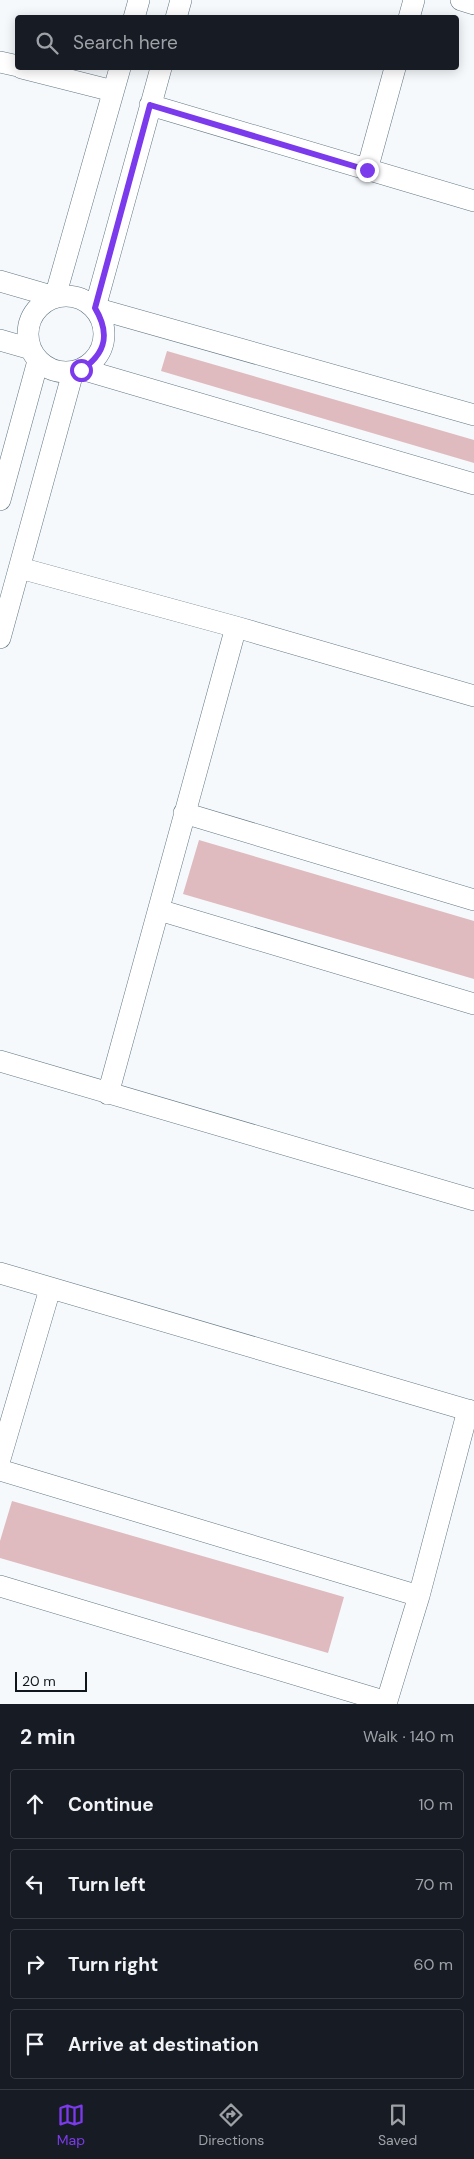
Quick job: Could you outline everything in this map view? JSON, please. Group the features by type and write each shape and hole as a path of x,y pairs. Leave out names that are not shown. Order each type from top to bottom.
{"street":[{"path":"135,15 139,0"},
{"path":"177,15 181,0"},
{"path":"410,15 414,0"},
{"path":"461,0 474,4"},
{"path":"0,62 15,65"},
{"path":"30,70 113,91"},
{"path":"0,500 34,355 28,338 28,326 32,315 40,306 54,297 119,70"},
{"path":"95,308 160,70"},
{"path":"367,170 395,70"},
{"path":"150,105 474,201"},
{"path":"0,281 54,297 74,296 85,300 95,308 105,330 104,342 99,354 92,363 77,371 0,638"},
{"path":"95,308 474,416"},
{"path":"0,340 34,355 48,368 61,372 77,371 474,484"},
{"path":"20,568 236,627 474,696"},
{"path":"108,1094 236,627"},
{"path":"184,812 474,900"},
{"path":"159,910 474,1004"},
{"path":"0,1061 474,1200"},
{"path":"0,1273 471,1411 419,1596 386,1703 0,1586"},
{"path":"0,1459 50,1289"},
{"path":"0,1470 419,1596"}],"shaded area":[{"path":"167,351 474,440 474,463 161,371"},
{"path":"199,840 474,921 474,979 183,894"},
{"path":"12,1501 344,1597 328,1653 0,1558 0,1541"}],"route":[{"path":"81,370 92,363 99,354 104,342 105,330 95,308 150,105 367,170"}]}
